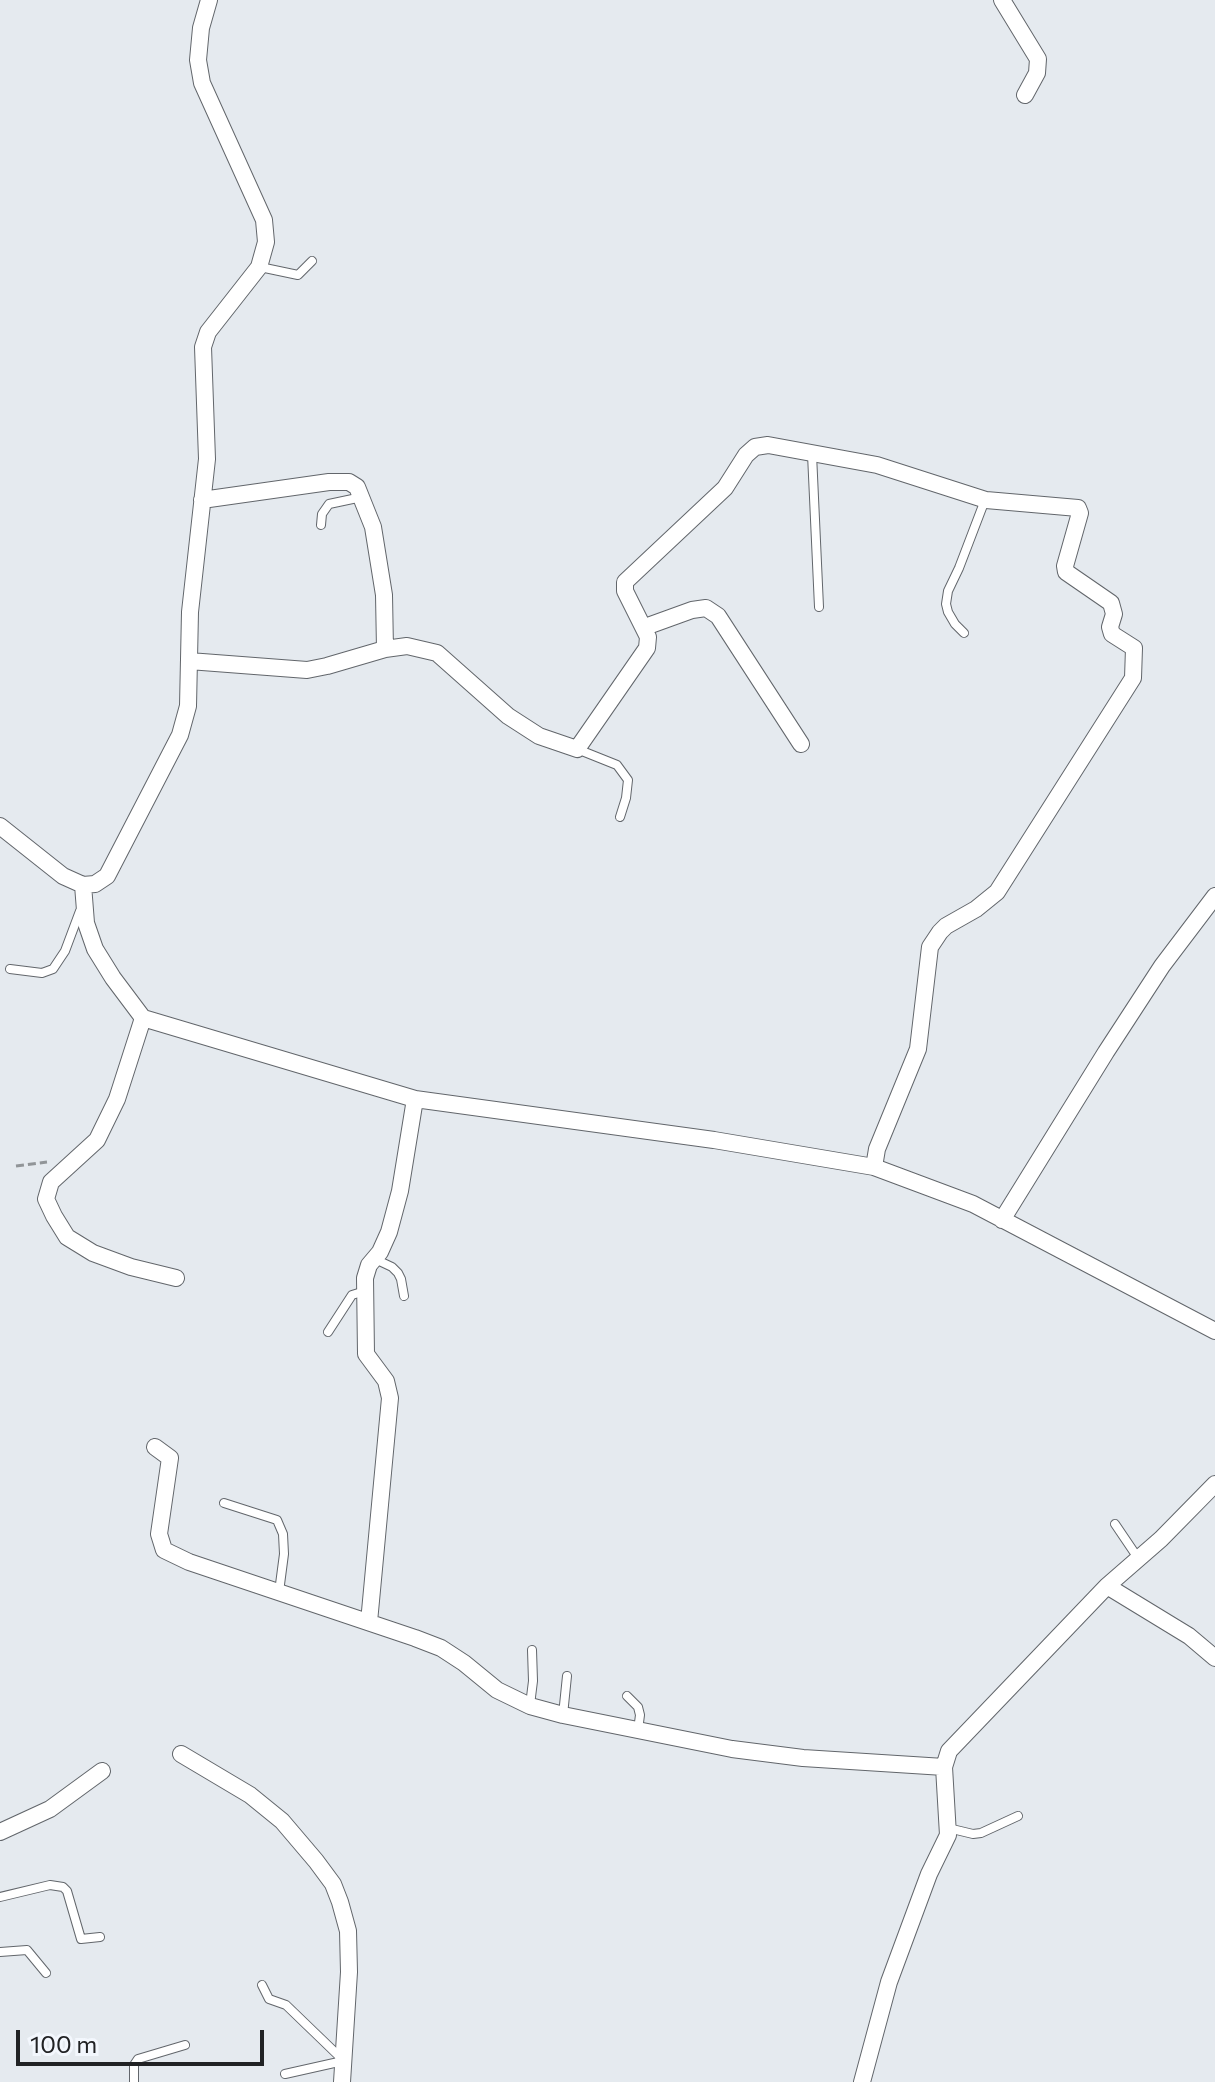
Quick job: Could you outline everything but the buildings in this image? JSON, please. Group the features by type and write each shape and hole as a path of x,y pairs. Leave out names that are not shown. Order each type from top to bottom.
{"street":[{"path":"0,826 63,876 83,885 95,884 107,876 180,735 188,706 190,612 207,459 203,347 208,332 259,267 266,242 264,220 202,83 198,60 201,28 209,0"},
{"path":"1002,0 1038,59 1037,73 1025,95"},
{"path":"189,661 307,670 407,646 437,653 519,723 539,736 577,749 647,648 645,627 625,591 625,582 725,488 746,455 755,447 768,445 877,465 986,500 1078,508 1080,513 1066,572 1111,603 1114,614 1112,634 1134,648 1133,678 997,892 976,909 946,926 930,947 918,1049 877,1149 874,1167"},
{"path":"202,500 329,482 349,482 357,487 373,527 384,595 385,649"},
{"path":"645,627 692,610 706,608 718,616 801,744"},
{"path":"83,885 86,923 95,949 143,1018 415,1099 714,1140 892,1172 973,1204 1215,1331"},
{"path":"1002,1220 1162,966 1215,896"},
{"path":"143,1018 117,1099 97,1140 51,1182 46,1199 67,1237 93,1253 131,1267 176,1278"},
{"path":"369,1622 390,1398 386,1381 366,1354 365,1278 369,1265 380,1252 389,1232 400,1191 415,1099"},
{"path":"155,1447 170,1458 159,1534 164,1550 189,1562 441,1648 497,1690 530,1706 732,1749 803,1758 944,1767"},
{"path":"862,2082 889,1982 929,1874 948,1835 944,1767 949,1751 1107,1586 1161,1539 1215,1484"},
{"path":"1107,1586 1189,1636 1215,1658"},
{"path":"181,1754 250,1795 282,1821 333,1884 348,1931 349,1972 342,2082"},
{"path":"0,1832 50,1809 102,1771"}],"lane":[{"path":"259,267 298,275 312,261"},
{"path":"812,453 819,607"},
{"path":"321,525 322,514 329,504 362,497"},
{"path":"964,633 948,612 948,591 986,500"},
{"path":"577,749 617,765 628,780 620,817"},
{"path":"10,969 42,973 53,969 65,951 84,902"},
{"path":"375,1259 398,1273 404,1296"},
{"path":"328,1332 352,1295 365,1291"},
{"path":"224,1503 277,1520 283,1534 284,1554 279,1592"},
{"path":"1115,1524 1139,1558"},
{"path":"530,1706 532,1650"},
{"path":"563,1715 567,1676"},
{"path":"627,1696 638,1707 638,1730"},
{"path":"948,1828 981,1833 1018,1816"},
{"path":"0,1897 50,1885 63,1887 67,1891 81,1939 100,1937"},
{"path":"0,1952 27,1950 46,1973"},
{"path":"262,1985 269,1999 286,2005 343,2060"},
{"path":"134,2082 134,2065 138,2059 185,2045"},
{"path":"285,2074 343,2060"}]}
